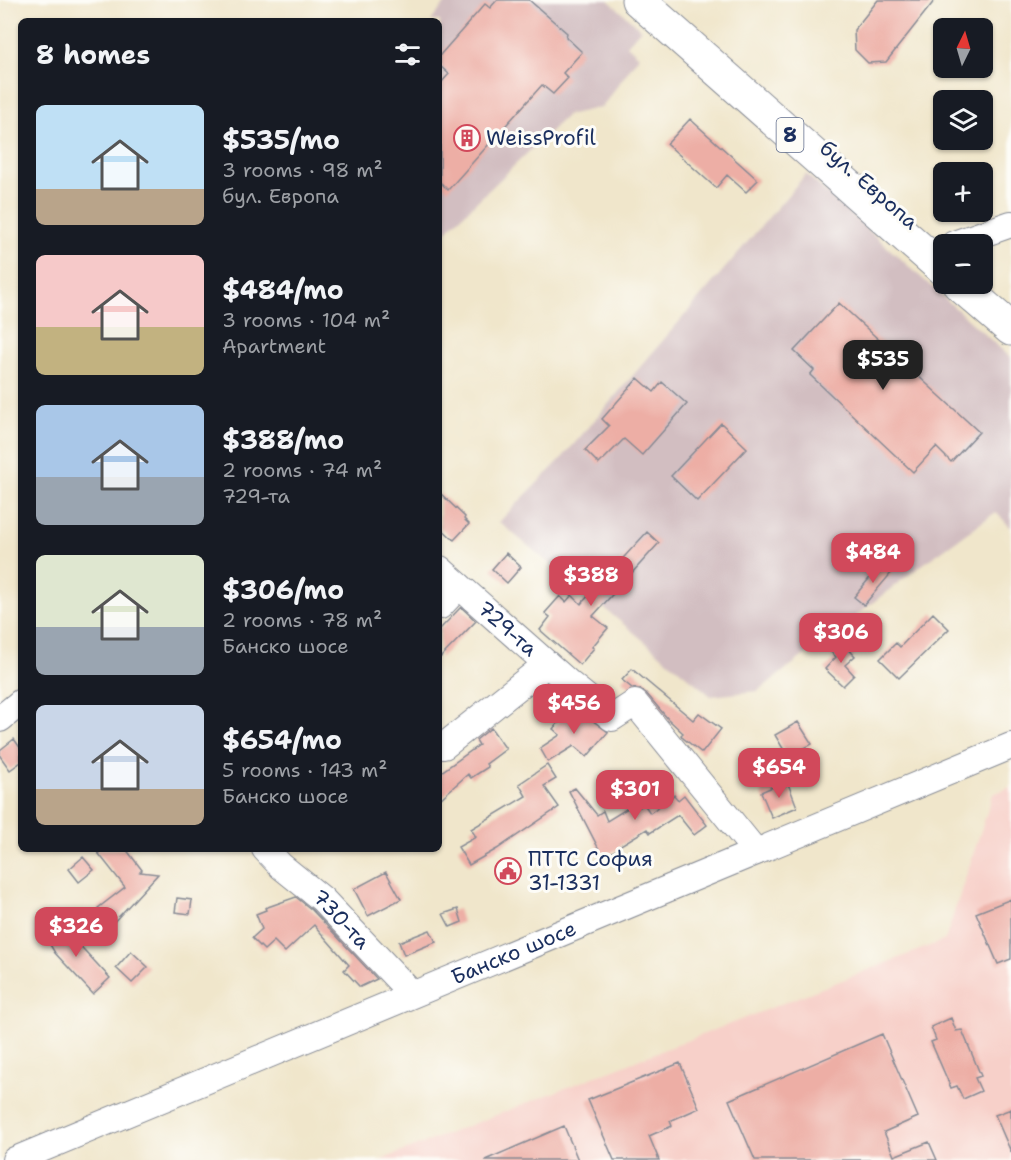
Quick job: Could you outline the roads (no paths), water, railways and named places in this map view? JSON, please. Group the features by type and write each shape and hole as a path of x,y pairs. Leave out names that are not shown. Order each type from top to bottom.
{"main road":[{"name":"бул. Европа","path":"638,0 933,243"},
{"name":"бул. Европа","path":"659,0 933,242"},
{"path":"970,294 1011,330"},
{"path":"993,294 1011,309"}],"street":[{"path":"988,234 1011,224"},
{"name":"729-та","path":"442,570 547,664 612,718 635,703 756,852"},
{"path":"442,604 459,586"},
{"name":"729-та","path":"444,746 547,664"},
{"path":"0,719 18,704"},
{"name":"Банско шосе","path":"15,1160 1011,746"},
{"name":"730-та","path":"268,852 295,878 322,899 412,994"}],"place":[{"name":"WeissProfil","path":"467,138"},
{"name":"ПТТС София 31-1331","path":"508,871"}]}
